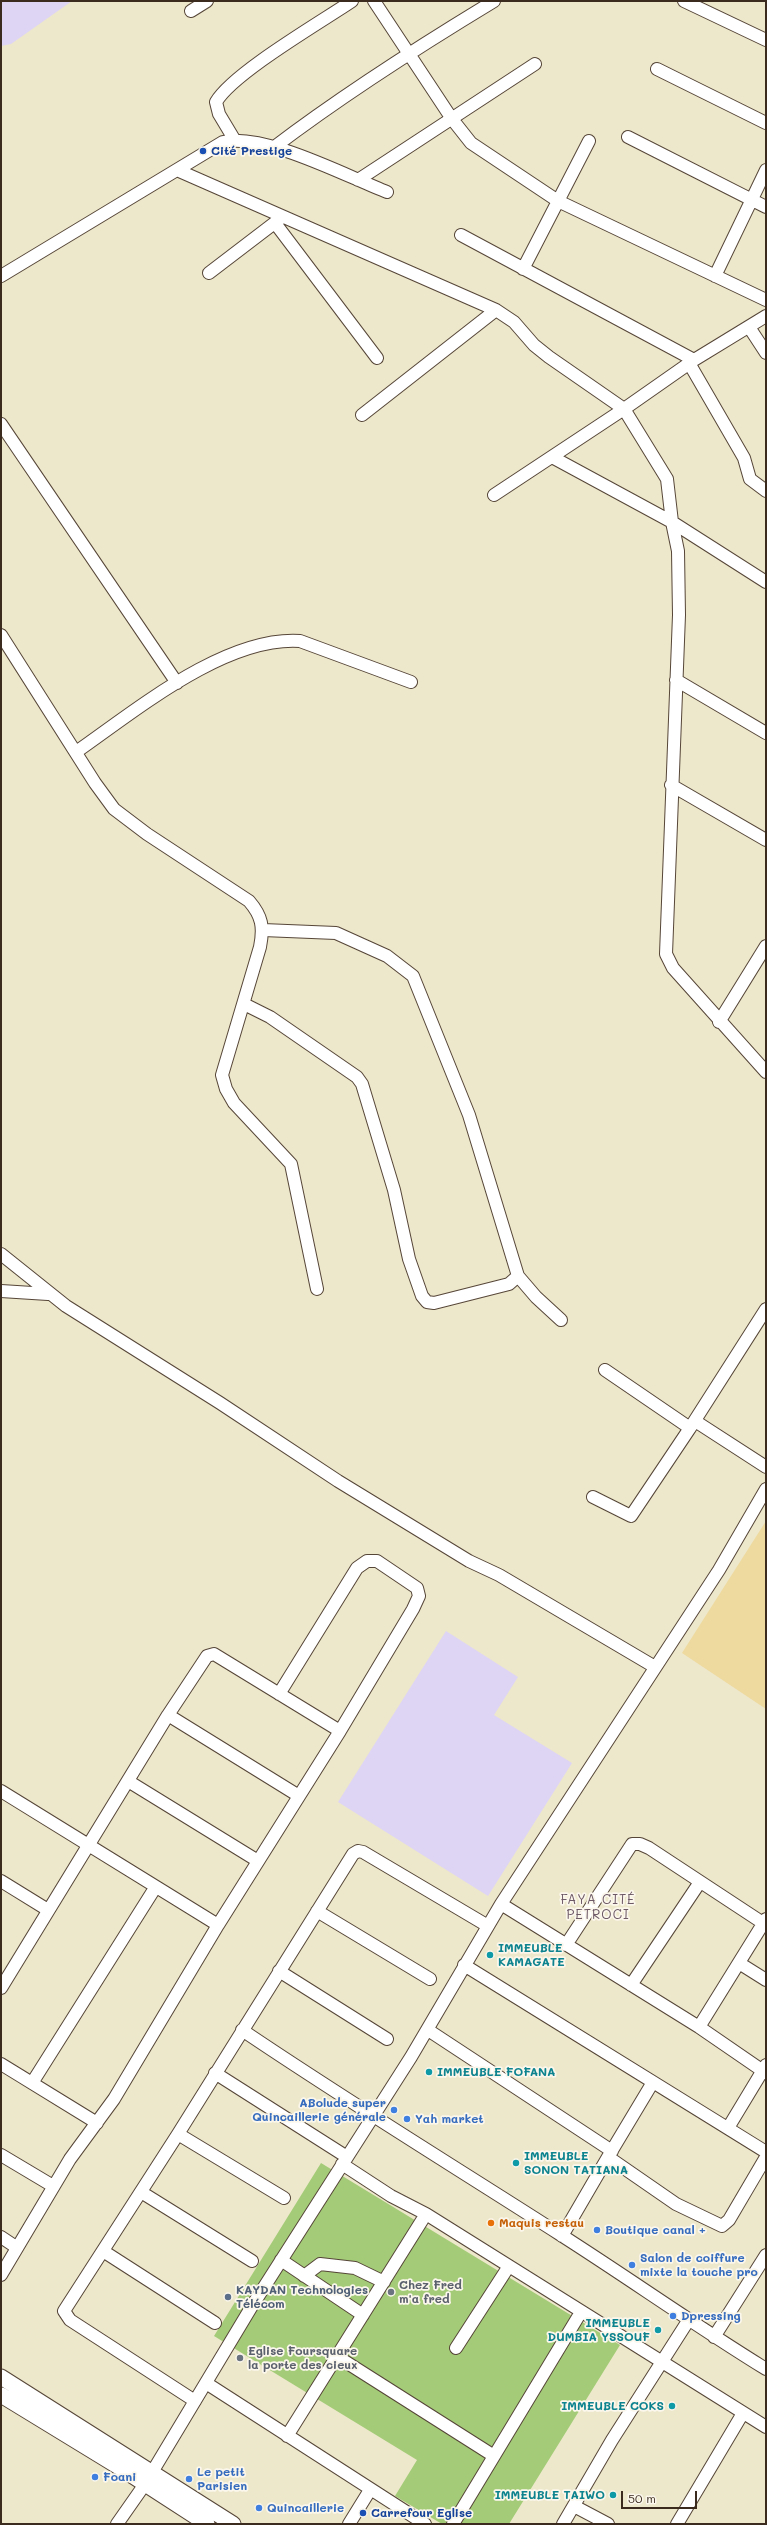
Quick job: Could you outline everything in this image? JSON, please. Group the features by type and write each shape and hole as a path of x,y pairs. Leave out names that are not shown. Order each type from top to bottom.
{"main road":[{"path":"1,2377 148,2478 207,2524"},
{"path":"1,2395 233,2524"}],"street":[{"path":"191,12 207,1"},
{"path":"234,139 219,114 216,102 222,92 266,59 352,1"},
{"path":"374,1 452,119 471,143 558,201 766,300"},
{"path":"273,148 328,106 408,53 494,1"},
{"path":"684,1 766,40"},
{"path":"358,180 535,64"},
{"path":"657,69 766,123"},
{"path":"628,137 766,207"},
{"path":"1,276 223,142 234,139 245,140 273,148 387,192"},
{"path":"523,269 589,141"},
{"path":"177,170 279,220 496,310 514,322 534,345 549,357 624,409 667,479 672,522 678,551 679,615 671,785 666,954 673,968 766,1072"},
{"path":"715,276 766,170"},
{"path":"209,273 279,220"},
{"path":"279,220 377,358"},
{"path":"461,235 692,362 744,458 750,479 766,491"},
{"path":"362,415 496,310"},
{"path":"494,496 692,362 766,316"},
{"path":"749,327 766,353"},
{"path":"1,424 177,682"},
{"path":"552,457 672,522 766,582"},
{"path":"1,635 114,809 147,834 248,901 259,913 263,930 244,1004 222,1075 234,1103 291,1164 317,1289"},
{"path":"76,752 177,682 223,658 266,643 283,640 300,641 411,682"},
{"path":"676,680 766,733"},
{"path":"671,785 766,840"},
{"path":"263,930 336,933 387,956 413,976 470,1115 518,1276 536,1297 561,1320"},
{"path":"720,1022 766,946"},
{"path":"244,1004 270,1017 357,1077 362,1084 394,1190 409,1259 422,1296 427,1302 434,1303 509,1284 518,1276"},
{"path":"1,1254 48,1294 220,1402 344,1485 469,1562 499,1575 655,1667"},
{"path":"1,1291 48,1294"},
{"path":"593,1497 631,1516 693,1425 766,1309"},
{"path":"605,1370 693,1425 766,1467"},
{"path":"117,2524 148,2478 281,2260 428,2030 464,1965 501,1904 719,1570 766,1490"},
{"path":"1,2275 52,2186 114,2099 218,1925 340,1731 419,1596 417,1588 377,1561 367,1560 357,1568 279,1694"},
{"path":"1,1988 5,1974 48,1910 203,1661 214,1654 340,1731"},
{"path":"168,1715 299,1796"},
{"path":"128,1781 258,1861"},
{"path":"1,1791 89,1844 155,1888 218,1925"},
{"path":"566,1945 632,1844 640,1844 650,1848 700,1882 765,1921 698,2027"},
{"path":"195,2402 70,2320 64,2311 178,2134 353,1854 358,1851 488,1926"},
{"path":"1,1881 48,1910"},
{"path":"631,1985 700,1882"},
{"path":"32,2083 155,1888"},
{"path":"501,1904 765,2070 728,2128"},
{"path":"317,1912 430,1979"},
{"path":"739,1963 766,1980"},
{"path":"464,1965 766,2152"},
{"path":"279,1971 387,2039"},
{"path":"242,2030 372,2117 562,2236 688,2321 766,2369"},
{"path":"428,2030 610,2154 676,2204 722,2226 729,2220 766,2157"},
{"path":"1,2064 97,2122"},
{"path":"216,2073 344,2160 391,2196 426,2214 766,2428"},
{"path":"562,2236 653,2082"},
{"path":"178,2134 284,2198"},
{"path":"1,2154 52,2186"},
{"path":"141,2192 252,2261"},
{"path":"287,2436 338,2357 426,2214"},
{"path":"1,2237 16,2247"},
{"path":"103,2251 215,2323"},
{"path":"714,2337 766,2255"},
{"path":"281,2260 364,2315"},
{"path":"304,2276 320,2264 355,2268 384,2282"},
{"path":"456,2348 509,2266"},
{"path":"453,2524 582,2312"},
{"path":"563,2524 612,2440 688,2321"},
{"path":"338,2357 494,2456"},
{"path":"206,2383 425,2524"},
{"path":"677,2524 743,2413"},
{"path":"349,2524 370,2490"},
{"path":"574,2506 608,2524"}],"shaded area":[{"path":"1,1 72,1 11,44 1,46"},
{"path":"446,1631 518,1677 494,1715 572,1763 488,1896 338,1802"}],"green space":[{"path":"321,2163 620,2345 509,2524 442,2524 395,2496 417,2460 214,2336"}],"sand":[{"path":"766,1521 766,1709 682,1653"}],"place":[{"name":"Cité Prestige","path":"203,151"},
{"name":"IMMEUBLE KAMAGATE","path":"490,1955"},
{"name":"IMMEUBLE FOFANA","path":"429,2072"},
{"name":"ABolude super Quincaillerie générale","path":"394,2110"},
{"name":"Yah market","path":"407,2119"},
{"name":"IMMEUBLE SONON TATIANA","path":"516,2163"},
{"name":"Maquis restau","path":"491,2223"},
{"name":"Boutique canal +","path":"597,2230"},
{"name":"Salon de coiffure mixte la touche pro","path":"632,2265"},
{"name":"Chez Fred m'a fred","path":"391,2292"},
{"name":"KAYDAN Technologies Télécom","path":"228,2297"},
{"name":"Dpressing","path":"673,2316"},
{"name":"IMMEUBLE DUMBIA YSSOUF","path":"658,2330"},
{"name":"Eglise Foursquare la porte des cieux","path":"240,2358"},
{"name":"IMMEUBLE COKS","path":"672,2406"},
{"name":"Foani","path":"95,2477"},
{"name":"Le petit Parisien","path":"189,2479"},
{"name":"IMMEUBLE TAIWO","path":"613,2495"},
{"name":"Quincaillerie","path":"259,2508"},
{"name":"Carrefour Eglise","path":"363,2513"}],"district":[{"name":"FAYA CITÉ PETROCI","path":"598,1908"}]}
